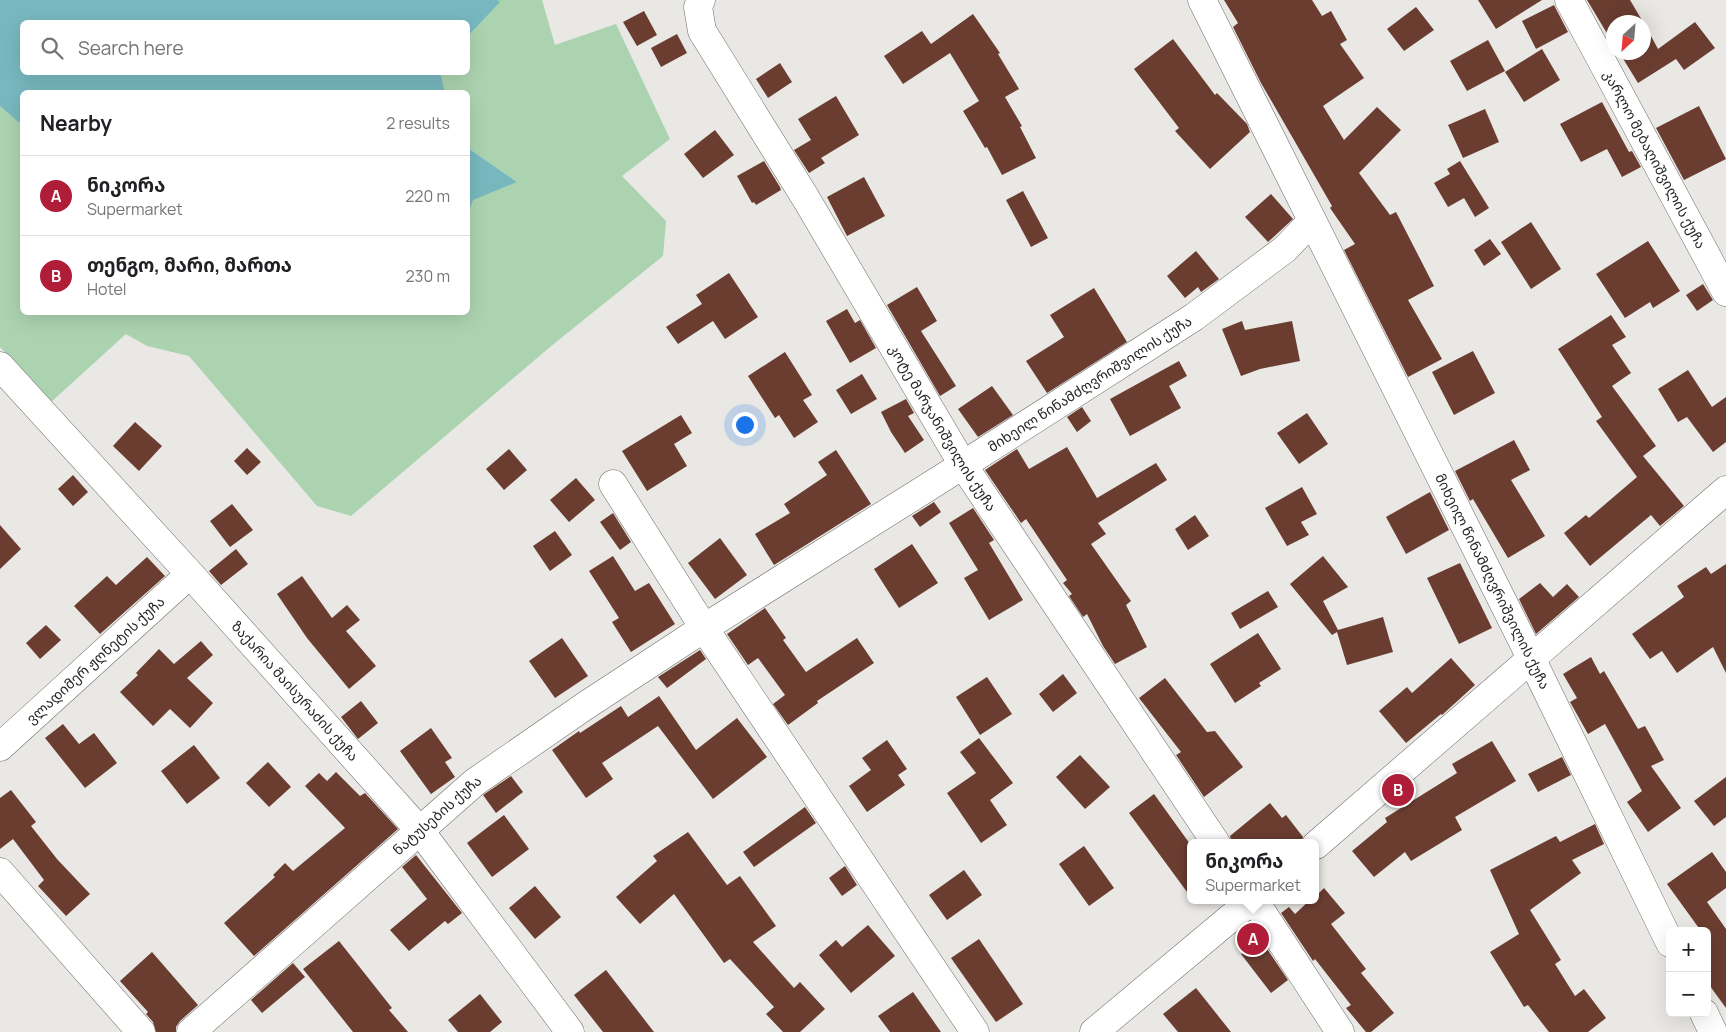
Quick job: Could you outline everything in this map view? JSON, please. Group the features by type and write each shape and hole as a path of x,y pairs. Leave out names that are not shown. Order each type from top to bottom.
{"street":[{"name":"კოტე მარჯანიშვილის ქუჩა","path":"701,0 698,7 702,31 804,197 963,465 1213,839"},
{"name":"მიხეილ წინამძღვრიშვილის ქუჩა","path":"1202,0 1531,658 1666,935"},
{"name":"კარლო მებაღიშვილის ქუჩა","path":"1569,0 1726,292"},
{"name":"მიხეილ წინამძღვრიშვილის ქუჩა","path":"704,628 1194,317 1285,249 1312,221"},
{"name":"ზაქარია მაისურაძის ქუჩა","path":"0,366 190,574 421,832 570,1032"},
{"path":"613,484 704,628 975,1032"},
{"path":"1319,842 1726,490"},
{"name":"ვლადიმერ ჟღნეტის ქუჩა","path":"0,747 190,574"},
{"name":"ნატუსების ქუჩა","path":"191,1032 421,832 475,782 704,628"},
{"path":"0,872 141,1032"},
{"path":"1094,1032 1248,904"},
{"path":"1256,904 1340,1032"},
{"path":"1706,1017 1713,1032"}],"green space":[{"path":"497,0 542,0 555,45 616,24 670,139 622,176 666,221 663,256 550,347 351,516 317,506 189,356 147,346 126,334 50,403 0,347 0,104 20,121 20,315 470,315 471,198 517,182 470,149 470,90 444,90 441,75 470,75 470,34 499,2"}],"water":[{"path":"0,0 497,0 500,2 470,34 470,20 20,20 20,75 441,75 444,90 20,90 20,123 0,106"},
{"path":"470,149 517,182 473,200 470,208"}],"building":[{"path":"1224,0 1312,0 1322,16 1331,11 1347,40 1340,44 1364,78 1323,106 1344,140 1377,107 1401,130 1359,173 1390,215 1396,212 1434,286 1408,300 1442,359 1408,377 1344,250 1355,244 1330,208 1332,206 1261,83 1233,27 1238,23"},
{"path":"1478,0 1542,0 1496,29"},
{"path":"1587,0 1630,0 1639,15 1606,15 1606,32"},
{"path":"1554,5 1568,32 1536,49 1522,21"},
{"path":"1416,7 1434,30 1404,51 1387,29"},
{"path":"644,11 657,35 637,46 623,22"},
{"path":"973,14 1000,53 998,54 1019,89 1005,97 1022,126 1020,127 1036,158 1002,175 987,147 985,148 963,111 979,101 950,53 903,84 884,56 922,31 931,44"},
{"path":"1695,22 1715,48 1684,70 1676,59 1638,83 1624,60 1651,60 1651,36 1658,49"},
{"path":"677,34 687,53 661,67 651,48"},
{"path":"1173,39 1215,95 1217,93 1247,124 1250,132 1210,169 1175,131 1179,128 1134,69"},
{"path":"1488,40 1505,71 1467,91 1450,61"},
{"path":"1542,49 1560,80 1524,102 1505,72"},
{"path":"780,63 792,82 768,98 756,79"},
{"path":"836,96 859,135 821,158 825,163 809,173 794,150 811,140 798,119"},
{"path":"1602,102 1629,152 1632,151 1641,167 1622,177 1607,149 1581,162 1560,124"},
{"path":"1699,106 1726,159 1684,180 1656,128"},
{"path":"1485,109 1499,142 1463,158 1448,125"},
{"path":"715,130 734,155 703,178 684,154"},
{"path":"764,161 781,190 756,205 754,202 752,203 737,176"},
{"path":"1460,161 1489,208 1475,217 1464,198 1448,207 1434,183 1450,174 1447,169"},
{"path":"864,177 885,216 847,236 827,197"},
{"path":"1023,191 1048,238 1031,247 1006,200"},
{"path":"1271,194 1293,219 1268,242 1245,217"},
{"path":"1531,222 1561,269 1531,289 1501,242"},
{"path":"1490,239 1501,254 1484,266 1474,250"},
{"path":"1648,241 1680,291 1653,308 1650,302 1625,318 1596,274"},
{"path":"1196,251 1219,279 1201,292 1198,287 1185,298 1167,276"},
{"path":"729,273 758,317 725,339 713,321 678,344 666,327 702,304 696,295"},
{"path":"1703,284 1713,300 1697,311 1686,295"},
{"path":"917,287 937,321 921,331 956,386 940,396 887,305"},
{"path":"1094,288 1127,342 1047,393 1026,361 1064,337 1050,315"},
{"path":"847,309 855,323 860,320 876,348 850,363 826,321"},
{"path":"1611,315 1626,337 1612,345 1631,373 1612,386 1656,446 1643,456 1684,506 1660,526 1651,515 1590,566 1564,533 1586,515 1589,518 1637,477 1596,421 1602,417 1558,349"},
{"path":"1242,321 1245,330 1292,321 1300,361 1260,369 1241,376 1222,329"},
{"path":"1473,351 1495,393 1454,415 1432,372"},
{"path":"785,352 812,395 803,400 818,422 794,438 779,415 775,418 748,376"},
{"path":"1179,361 1187,376 1169,386 1181,408 1130,436 1110,399"},
{"path":"1688,370 1712,407 1726,397 1726,442 1713,452 1687,417 1678,422 1658,389"},
{"path":"862,374 877,399 851,414 836,390"},
{"path":"992,386 1013,415 978,437 958,409"},
{"path":"906,399 914,413 908,416 924,440 905,453 881,412"},
{"path":"1082,407 1091,421 1077,432 1067,417"},
{"path":"1307,413 1328,444 1299,464 1277,433"},
{"path":"681,415 692,433 674,444 687,466 647,491 622,451"},
{"path":"135,422 162,446 139,471 113,446"},
{"path":"1514,440 1530,470 1511,480 1545,536 1508,558 1473,499 1470,501 1455,471"},
{"path":"1067,447 1097,498 1156,463 1167,480 1098,523 1106,534 1091,544 1131,601 1126,605 1147,647 1115,664 1103,646 1087,614 1083,617 1069,596 1072,594 1063,583 1067,580 1026,519 1021,523 985,470 1017,449 1029,469"},
{"path":"247,448 261,462 247,475 234,461"},
{"path":"509,449 527,470 504,490 486,469"},
{"path":"836,450 871,504 774,565 755,534 790,513 784,504 827,475 818,462"},
{"path":"73,475 88,492 73,506 58,489"},
{"path":"576,478 595,500 569,522 550,500"},
{"path":"1302,487 1317,514 1301,522 1309,535 1287,546 1265,508"},
{"path":"1430,492 1449,530 1406,554 1386,517"},
{"path":"934,502 941,512 920,527 912,516"},
{"path":"232,504 253,530 230,547 210,521"},
{"path":"973,508 994,540 989,543 1023,600 989,620 964,578 978,570 949,523"},
{"path":"613,513 631,542 620,550 600,522"},
{"path":"1195,515 1209,536 1188,550 1175,529"},
{"path":"0,525 21,549 0,569"},
{"path":"555,531 572,555 550,571 533,546"},
{"path":"720,538 747,575 715,599 688,563"},
{"path":"912,544 938,583 899,608 874,569"},
{"path":"236,549 248,564 221,585 209,571"},
{"path":"613,556 635,591 649,583 675,624 631,652 612,622 619,618 589,571"},
{"path":"1323,556 1348,587 1323,601 1338,630 1383,617 1393,652 1347,665 1337,632 1332,635 1290,584"},
{"path":"147,557 165,576 100,634 74,606 107,576 116,585"},
{"path":"1460,563 1492,628 1459,644 1427,578"},
{"path":"1726,564 1726,673 1713,647 1677,673 1662,651 1650,659 1632,634 1684,597 1677,586 1706,567 1711,574"},
{"path":"302,576 332,618 347,605 360,620 346,631 376,666 349,689 307,638 277,594"},
{"path":"1540,583 1553,597 1567,584 1579,597 1536,634 1519,599"},
{"path":"1268,591 1278,607 1240,629 1231,613"},
{"path":"765,608 786,638 783,640 806,672 857,638 874,663 817,701 818,703 788,725 773,704 785,695 758,658 748,665 727,634"},
{"path":"46,625 61,640 40,659 26,643"},
{"path":"1258,633 1281,669 1259,683 1261,686 1235,703 1210,664"},
{"path":"562,638 588,676 555,698 529,661"},
{"path":"201,641 213,655 187,678 213,703 190,728 170,709 153,726 120,692 138,675 136,673 159,649 174,664"},
{"path":"700,650 706,659 667,688 658,677"},
{"path":"1591,657 1600,674 1604,671 1638,729 1645,726 1664,760 1651,766 1681,808 1648,832 1627,802 1642,791 1605,724 1588,734 1570,702 1577,698 1563,674"},
{"path":"1451,658 1475,685 1442,715 1406,743 1379,711 1407,687 1412,693"},
{"path":"1063,674 1077,693 1053,712 1039,694"},
{"path":"987,677 1012,714 980,735 956,697"},
{"path":"1165,678 1207,732 1215,731 1243,767 1204,797 1176,755 1181,752 1139,698"},
{"path":"659,696 696,750 737,718 767,757 713,799 658,726 602,763 613,779 586,798 552,750 579,731 580,733 621,706 628,717"},
{"path":"361,701 378,723 358,739 341,717"},
{"path":"63,724 79,744 94,733 117,763 85,788 45,738"},
{"path":"431,728 452,758 445,762 455,777 431,794 400,751"},
{"path":"979,738 1013,783 990,800 1007,825 981,843 947,793 976,773 960,752"},
{"path":"887,740 907,769 898,775 905,785 867,812 849,786 871,770 862,758"},
{"path":"1492,741 1516,781 1455,817 1462,830 1411,861 1405,852 1374,877 1352,851 1387,822 1385,818 1457,773 1452,764"},
{"path":"194,745 220,778 187,804 161,771"},
{"path":"1080,755 1110,787 1085,809 1056,777"},
{"path":"1562,757 1571,775 1538,792 1528,774"},
{"path":"268,762 291,787 269,807 246,783"},
{"path":"336,772 360,796 365,793 398,829 254,956 224,923 275,877 273,875 285,863 293,871 345,828 305,786 319,773 327,781"},
{"path":"511,776 523,792 496,813 483,795"},
{"path":"1726,777 1726,817 1714,826 1694,801"},
{"path":"11,790 36,822 31,826 57,859 90,894 66,916 38,886 44,880 13,839 0,849 0,798"},
{"path":"1154,794 1187,840 1187,892 1129,813"},
{"path":"1270,803 1282,818 1286,815 1303,837 1302,839 1231,839 1230,836"},
{"path":"805,807 816,823 754,867 743,852"},
{"path":"504,815 529,849 492,877 467,843"},
{"path":"1595,824 1604,844 1572,860 1581,873 1530,910 1561,960 1555,964 1575,996 1584,989 1606,1018 1588,1032 1549,1032 1528,1005 1524,1007 1490,952 1519,934 1490,870 1556,836 1560,842"},
{"path":"688,832 727,885 740,876 776,926 753,942 794,988 800,982 825,1009 800,1032 783,1032 766,1014 774,1007 730,959 724,963 674,894 640,924 616,897 657,861 653,856"},
{"path":"1084,846 1114,888 1089,906 1059,864"},
{"path":"1712,852 1726,872 1726,888 1707,902 1726,929 1726,1008 1711,987 1711,927 1698,927 1667,884"},
{"path":"416,855 462,913 448,924 445,921 409,951 390,930 427,899 402,867"},
{"path":"845,866 857,885 842,896 829,878"},
{"path":"964,870 982,895 947,920 929,895"},
{"path":"535,886 561,917 535,939 509,908"},
{"path":"1324,888 1345,913 1331,924 1366,969 1361,973 1394,1013 1371,1032 1366,1032 1346,1008 1351,1005 1315,959 1313,961 1281,913 1289,907 1295,914 1306,904 1319,904 1319,893"},
{"path":"868,925 895,956 851,993 819,955 836,940 842,947"},
{"path":"1257,934 1288,980 1271,993 1241,954 1252,946 1249,941"},
{"path":"979,939 1023,1004 996,1022 951,958"},
{"path":"339,941 392,1008 389,1010 408,1032 353,1032 303,969"},
{"path":"152,952 198,1005 180,1021 176,1027 176,1032 156,1032 153,1022 146,1014 148,1012 120,981"},
{"path":"293,963 305,977 262,1013 251,1000"},
{"path":"606,970 654,1032 603,1032 574,995"},
{"path":"1196,988 1231,1032 1178,1032 1163,1014"},
{"path":"913,992 941,1032 890,1032 878,1016"},
{"path":"480,994 502,1022 490,1032 458,1032 448,1020"}],"place":[{"name":"თენგო, მარი, მართა","path":"1398,790"},
{"name":"ნიკორა","path":"1253,939"}]}
